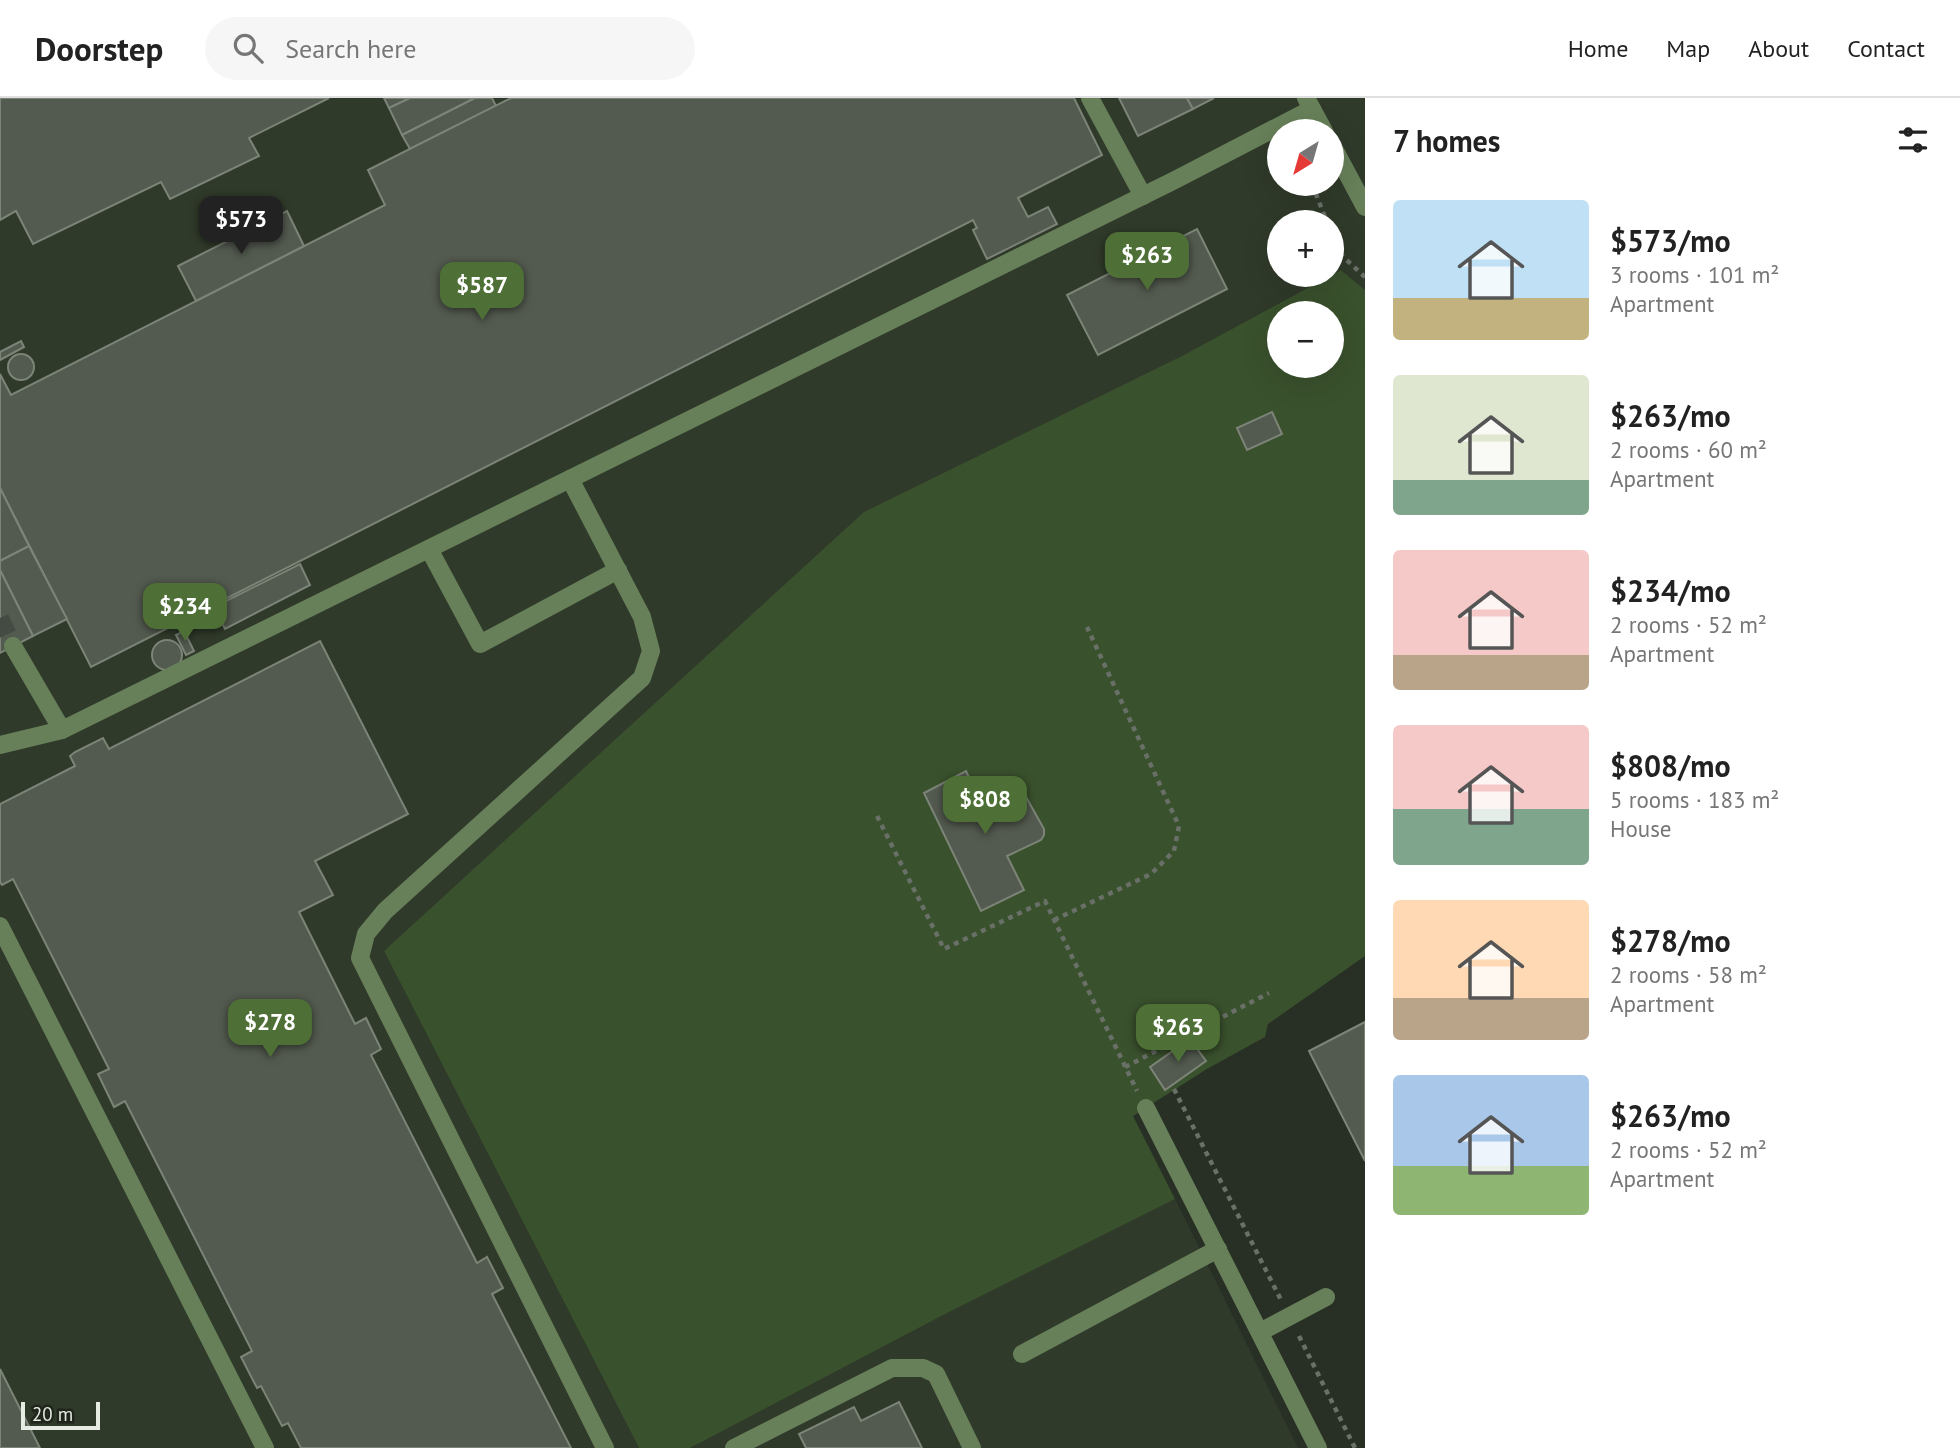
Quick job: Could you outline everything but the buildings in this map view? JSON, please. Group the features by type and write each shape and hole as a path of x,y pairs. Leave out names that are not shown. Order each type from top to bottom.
{"lane":[{"path":"1090,98 1143,196"},
{"path":"0,745 62,730 1143,196 1309,104"},
{"path":"1344,168 1365,207"},
{"path":"570,479 642,617 650,651 642,678 386,911 366,934 360,958 605,1448"},
{"path":"429,549 480,644 618,570"},
{"path":"13,646 62,730"},
{"path":"0,926 265,1448"},
{"path":"1146,1108 1318,1448"},
{"path":"1022,1354 1218,1250"},
{"path":"1260,1332 1326,1297"},
{"path":"734,1448 892,1368 923,1368 936,1374 972,1448"}],"path":[{"path":"1344,258 1365,277"},
{"path":"1054,920 1151,874 1174,851 1179,825 1087,627"},
{"path":"877,817 944,949 1045,901 1146,1108"},
{"path":"1125,1067 1269,993"},
{"path":"1174,1089 1355,1448"}],"shaded area":[{"path":"0,98 1365,98 1365,290 1344,272 1344,210 1267,210 1267,287 1310,287 1284,301 1267,301 1267,310 1180,357 384,951 639,1448 0,1448"},
{"path":"1175,1199 1298,1448 690,1448 951,1311"}],"green space":[{"path":"1344,272 1365,290 1365,956 1268,1024 1265,1037 1207,1069 1133,1116 1175,1199 951,1311 690,1448 639,1448 384,951 864,512 1180,357 1267,310 1267,378 1344,378 1344,301 1284,301 1310,287 1344,287"}],"tunnel":[{"path":"0,618 13,646"}]}
